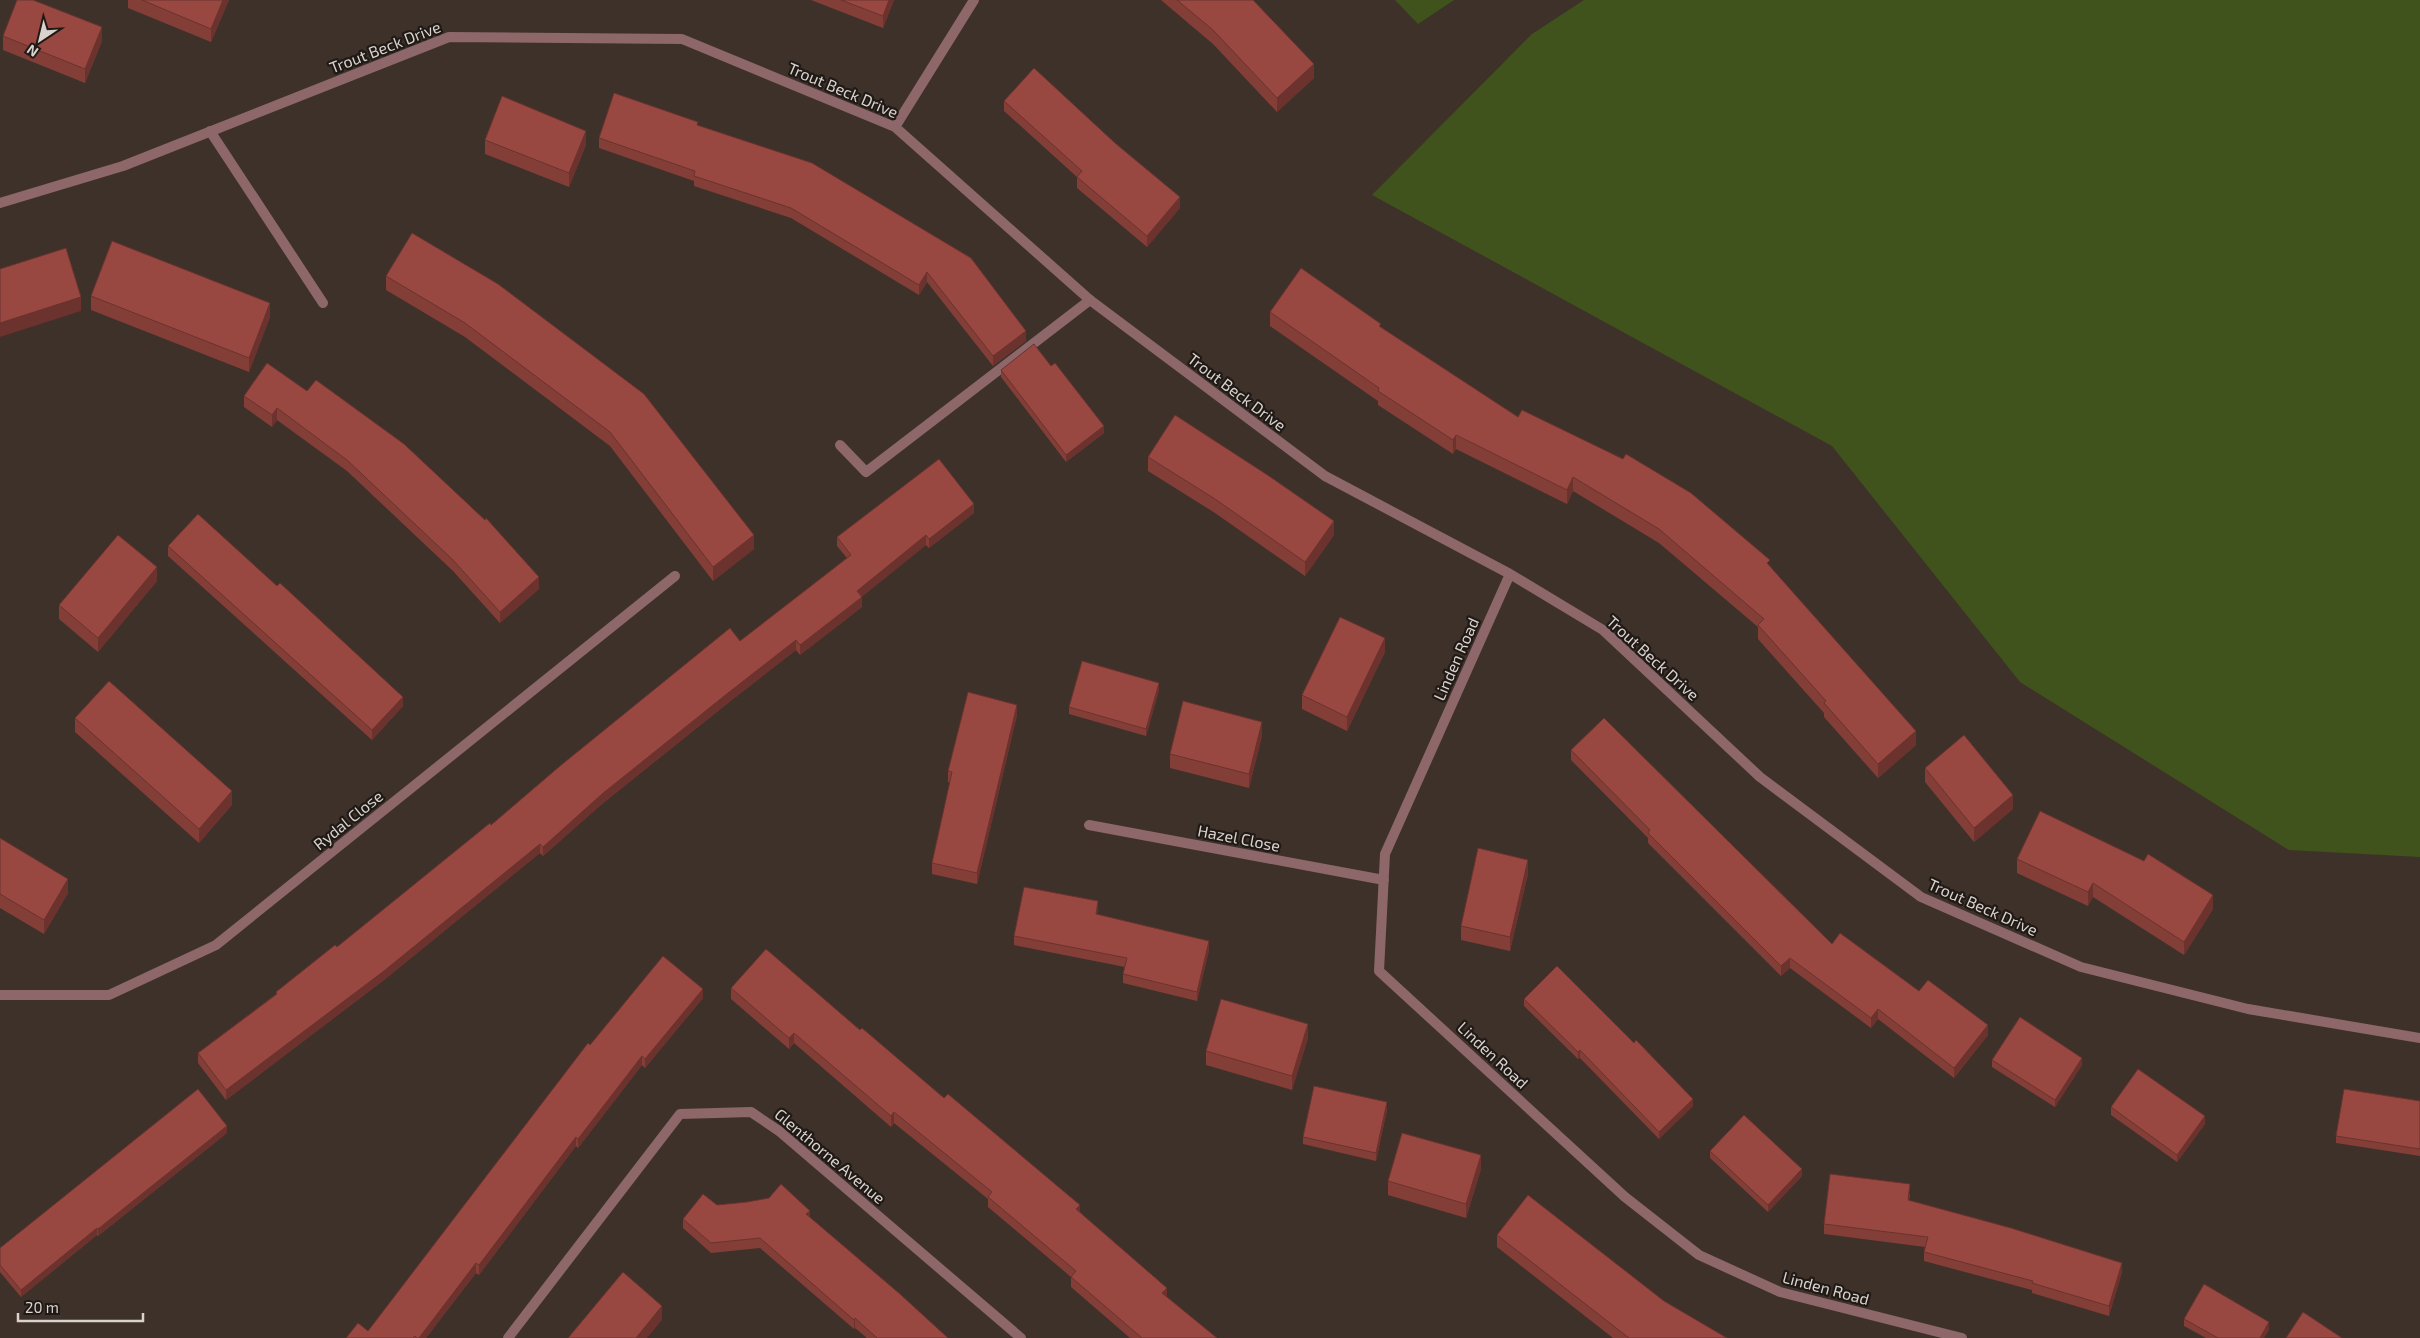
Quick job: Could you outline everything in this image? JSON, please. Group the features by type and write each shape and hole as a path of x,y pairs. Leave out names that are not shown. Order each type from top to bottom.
{"street":[{"path":"895,127 974,0"},
{"name":"Trout Beck Drive","path":"0,203 123,166 449,37 682,39 895,127 1090,300 1325,476 1510,574 1603,630 1760,777 1921,897 2081,967 2248,1009 2420,1038"},
{"path":"210,131 323,303"},
{"path":"840,444 866,472 1090,300"},
{"name":"Linden Road","path":"1510,574 1386,854 1379,971 1626,1197 1699,1255 1780,1292 1962,1338"},
{"name":"Rydal Close","path":"0,995 109,995 216,946 675,576"},
{"name":"Hazel Close","path":"1089,825 1384,880"},
{"name":"Glenthorne Avenue","path":"508,1338 680,1114 751,1112 779,1131 1021,1338"}],"green space":[{"path":"1395,0 1454,0 1418,24"},
{"path":"1584,0 2420,0 2420,857 2289,850 2020,682 1832,446 1372,195 1532,34"}],"building":[{"path":"17,0 33,0 102,27 85,69 3,36"},
{"path":"142,0 223,0 211,29"},
{"path":"841,0 889,0 883,16"},
{"path":"1177,0 1253,0 1314,64 1277,98 1213,30"},
{"path":"1034,68 1115,143 1180,197 1147,236 1077,177 1082,171 1004,101"},
{"path":"614,93 698,122 697,125 812,163 971,258 1026,331 993,356 927,272 919,285 791,208 694,176 695,171 599,138"},
{"path":"502,96 586,131 569,173 485,140"},
{"path":"412,233 498,284 644,394 754,535 713,567 610,432 465,323 386,276"},
{"path":"112,241 270,303 249,358 91,296"},
{"path":"66,248 81,297 0,323 0,269"},
{"path":"1301,268 1381,324 1379,326 1518,417 1522,410 1623,459 1626,454 1691,493 1770,560 1767,563 1916,731 1878,764 1824,703 1826,701 1758,625 1764,619 1659,529 1573,477 1567,490 1456,435 1453,440 1378,391 1379,388 1270,312"},
{"path":"1034,344 1051,366 1055,363 1104,426 1066,455 1001,370"},
{"path":"267,363 307,391 316,380 404,444 485,520 486,518 539,577 500,612 453,560 347,460 277,408 272,415 244,396"},
{"path":"1175,415 1334,521 1305,562 1215,499 1148,457"},
{"path":"939,459 974,504 929,539 926,535 857,591 862,597 800,645 796,640 602,794 543,847 540,844 384,971 226,1090 198,1053 277,994 276,992 335,945 337,947 490,823 491,825 560,766 730,628 740,641 851,555 837,537"},
{"path":"198,514 277,586 280,583 403,697 372,730 168,546"},
{"path":"118,535 157,567 98,638 59,605"},
{"path":"1340,617 1385,638 1347,717 1302,695"},
{"path":"1082,661 1159,683 1146,729 1069,707"},
{"path":"109,681 232,791 199,829 75,718"},
{"path":"968,692 1017,705 977,873 932,863 952,772 948,771"},
{"path":"1183,701 1262,722 1249,774 1170,754"},
{"path":"1604,718 1832,944 1840,933 1919,991 1928,980 1988,1025 1954,1068 1878,1009 1871,1018 1790,958 1781,966 1648,833 1650,830 1571,750"},
{"path":"1964,735 2013,795 1974,828 1925,768"},
{"path":"2040,811 2144,861 2148,854 2213,895 2184,942 2093,883 2088,892 2017,859"},
{"path":"0,838 68,879 44,920 0,894"},
{"path":"1478,848 1528,860 1510,937 1461,926"},
{"path":"1024,887 1098,901 1096,914 1209,941 1197,992 1123,974 1127,958 1014,936"},
{"path":"766,949 860,1030 862,1028 944,1098 948,1094 1080,1205 1076,1209 1167,1288 1162,1293 1217,1338 1142,1338 1071,1277 1076,1271 988,1197 992,1192 894,1112 891,1116 794,1033 789,1038 731,988"},
{"path":"663,956 703,989 645,1059 642,1056 578,1139 576,1137 479,1265 476,1263 419,1338 415,1336 413,1338 346,1338 358,1323 368,1331 588,1043 590,1045"},
{"path":"1557,966 1634,1043 1636,1040 1693,1099 1659,1132 1580,1050 1578,1052 1524,999"},
{"path":"1221,999 1308,1024 1292,1076 1206,1051"},
{"path":"2020,1017 2082,1058 2055,1100 1992,1060"},
{"path":"2138,1069 2205,1116 2177,1155 2111,1107"},
{"path":"1314,1086 1387,1102 1376,1153 1303,1137"},
{"path":"198,1089 227,1126 21,1290 0,1265 0,1248"},
{"path":"2344,1089 2420,1101 2420,1149 2336,1136"},
{"path":"1744,1115 1802,1169 1768,1205 1710,1151"},
{"path":"1402,1133 1481,1155 1466,1204 1388,1181"},
{"path":"1830,1174 1910,1184 1908,1200 2011,1228 2122,1263 2109,1306 2032,1283 2033,1281 1924,1252 1928,1237 1824,1224"},
{"path":"781,1184 810,1211 806,1214 900,1294 948,1338 877,1338 760,1238 711,1243 683,1219 703,1194 717,1205 747,1202 769,1198"},
{"path":"1528,1195 1664,1301 1727,1338 1629,1338 1497,1235"},
{"path":"623,1272 662,1306 636,1338 568,1338"},
{"path":"2204,1284 2269,1322 2260,1338 2218,1338 2184,1319"},
{"path":"2303,1312 2342,1338 2286,1338"}]}
